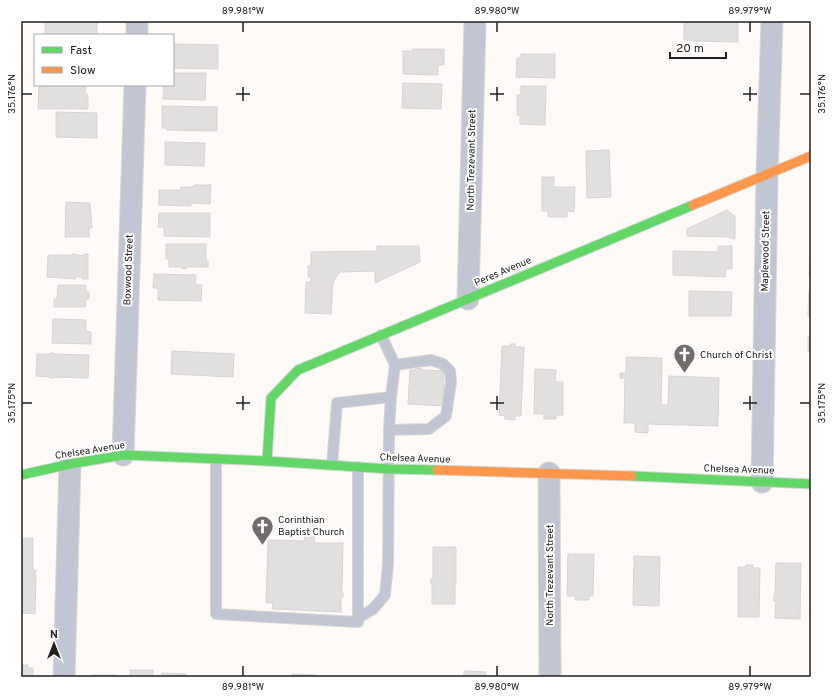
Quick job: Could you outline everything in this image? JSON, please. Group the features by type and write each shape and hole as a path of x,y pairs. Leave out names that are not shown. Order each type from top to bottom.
{"main road":[{"name":"Peres Avenue","path":"267,461 271,398 298,370 811,156"},
{"name":"Chelsea Avenue","path":"21,475 70,464 123,455 267,461 389,469 811,484"}],"street":[{"path":"137,21 137,34"},
{"name":"North Trezevant Street","path":"468,299 475,21"},
{"name":"Maplewood Street","path":"762,482 767,175 772,21"},
{"name":"Boxwood Street","path":"123,455 135,86"},
{"path":"64,677 70,464"},
{"name":"North Trezevant Street","path":"549,474 550,677"}],"lane":[{"path":"358,618 373,609 385,595 388,564 389,430 395,365 381,335"},
{"path":"389,430 430,429 446,416 451,382 450,371 443,364 431,360 395,365"},
{"path":"332,465 337,402 392,397"},
{"path":"216,459 216,614 358,622 358,467"}],"building":[{"path":"45,21 97,21 97,34 45,34"},
{"path":"684,21 738,21 738,42 684,40"},
{"path":"174,44 218,45 218,69 174,68"},
{"path":"413,49 444,49 444,65 438,65 438,75 403,74 403,51 413,51"},
{"path":"521,54 555,54 555,78 516,77 517,58 521,58"},
{"path":"174,73 206,73 205,100 163,99 164,86 174,86"},
{"path":"403,83 442,84 441,109 402,108"},
{"path":"39,86 86,86 85,94 88,95 88,109 38,109"},
{"path":"521,86 546,86 545,125 520,124 520,115 517,115 517,95 521,95"},
{"path":"162,106 217,107 217,131 166,130 167,128 162,128"},
{"path":"56,112 97,113 97,138 56,137"},
{"path":"165,142 205,143 204,166 165,165"},
{"path":"609,150 611,197 587,198 586,151"},
{"path":"542,177 554,177 554,187 575,187 574,212 567,211 567,217 548,217 548,211 542,211"},
{"path":"194,185 211,185 210,204 191,203 191,206 159,205 159,190 181,190 181,187 190,187"},
{"path":"66,202 90,203 92,228 89,228 89,237 65,237"},
{"path":"727,210 735,216 735,239 730,237 687,236 687,229"},
{"path":"159,213 210,213 210,237 164,236 164,227 158,227"},
{"path":"166,244 206,244 206,261 208,261 208,267 186,267 186,269 181,267 169,267 169,259 166,259"},
{"path":"377,246 419,246 420,262 375,283 375,271 340,272 333,282 331,314 305,313 306,282 311,282 311,277 308,277 308,266 311,266 311,252 377,251"},
{"path":"718,246 732,246 732,269 726,269 725,277 673,275 673,251 718,252"},
{"path":"72,254 84,256 84,254 88,254 88,279 82,279 82,277 75,277 75,279 47,277 48,255"},
{"path":"810,258 811,276 809,276"},
{"path":"154,274 196,275 195,285 202,285 201,301 158,300 158,288 153,288"},
{"path":"58,285 86,285 86,292 89,292 89,299 86,299 85,307 54,307 54,299 57,299"},
{"path":"689,291 732,292 731,316 689,316"},
{"path":"809,291 811,291 811,316 808,316"},
{"path":"53,319 86,320 86,331 91,332 91,344 52,343"},
{"path":"808,336 811,336 811,351 808,351"},
{"path":"510,344 515,344 515,347 524,347 521,416 515,416 515,420 505,419 505,416 499,415 502,346 510,346"},
{"path":"172,351 234,354 233,377 171,374"},
{"path":"50,353 89,355 88,378 49,378 36,376 37,354"},
{"path":"626,357 662,358 661,405 668,405 669,376 719,378 718,426 648,424 648,433 635,432 635,423 624,423 625,378 620,378 620,373 626,373"},
{"path":"416,368 422,370 444,371 443,406 408,404 410,370 416,370"},
{"path":"535,369 556,370 555,382 563,382 563,415 556,415 556,419 544,419 544,414 534,414"},
{"path":"305,529 315,529 314,543 343,543 343,597 341,597 341,612 272,609 273,603 266,603 268,540 304,541"},
{"path":"21,538 33,538 33,570 36,570 35,574 32,575 36,575 35,614 21,613"},
{"path":"433,547 456,547 455,604 432,604 431,579 433,579"},
{"path":"568,554 594,554 593,596 589,596 589,600 575,600 575,596 567,596"},
{"path":"634,556 660,557 659,606 633,605"},
{"path":"776,563 801,563 800,619 775,618 776,601 774,601 774,594"},
{"path":"746,565 753,565 753,568 760,568 759,617 738,617 738,567 746,567"},
{"path":"21,665 28,665 28,668 33,668 33,677 21,677"},
{"path":"130,670 153,670 153,677 130,677"},
{"path":"464,671 486,672 486,677 464,677"},
{"path":"162,673 186,674 186,677 161,677"},
{"path":"292,674 316,675 316,677 292,677"},
{"path":"93,675 115,675 115,677 93,677"},
{"path":"221,676 221,677 197,677"}],"traffic: fast":[{"path":"267,461 271,398 298,370 693,205"},
{"path":"21,475 70,464 123,455 267,461 389,469 437,470"},
{"path":"632,476 811,484"}],"traffic: slow":[{"path":"693,205 811,156"},
{"path":"437,470 632,476"}],"place":[{"name":"Church of Christ","path":"685,374"},
{"name":"Corinthian Baptist Church","path":"263,546"}]}
